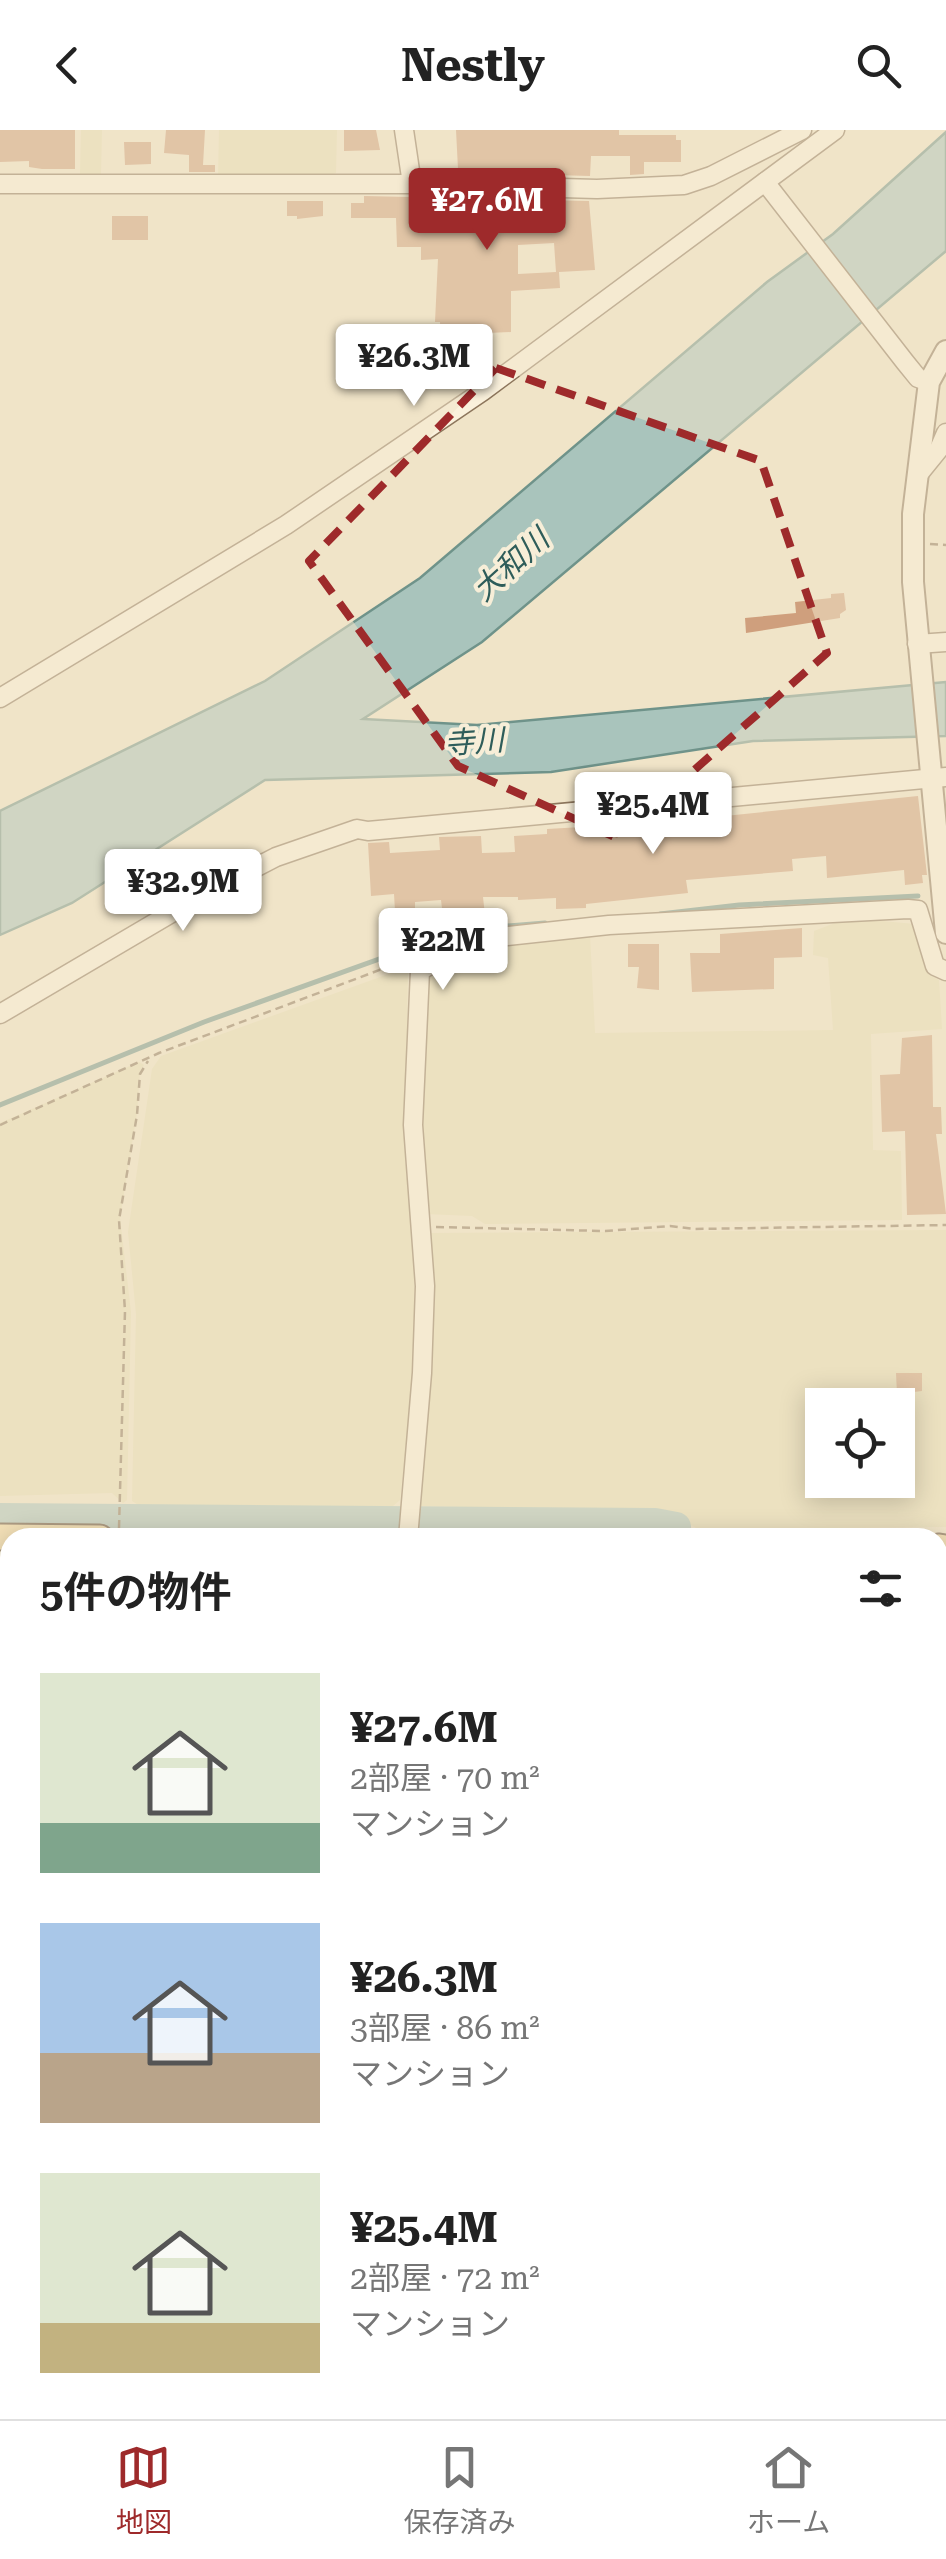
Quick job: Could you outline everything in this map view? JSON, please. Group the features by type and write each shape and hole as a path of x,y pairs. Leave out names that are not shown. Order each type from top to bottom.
{"street":[{"path":"404,130 412,184"},
{"path":"0,184 412,184 597,189 684,184 711,176 802,130"},
{"path":"0,698 286,525 483,391 768,187 835,130"},
{"path":"768,187 918,378 929,382"},
{"path":"946,351 929,382 918,476 913,582 917,647 936,777 946,934"},
{"path":"918,476 946,433"},
{"path":"917,647 946,642"},
{"path":"0,1014 197,898 276,857 357,828 368,831 936,777"},
{"path":"409,1528 425,1286 413,1125 420,971 471,940 610,925 908,909 918,910 936,966 946,971"}],"path":[{"path":"0,1125 149,1060 418,956"},
{"path":"119,1528 125,1347 120,1220 140,1074 149,1060"},
{"path":"420,1230 464,1227 605,1231 670,1226 694,1229 946,1224"}],"highlighted area":[{"path":"496,368 761,461 827,653 617,838 458,766 309,561"}],"shaded area":[{"path":"81,130 102,130 101,174 80,174"},
{"path":"219,130 337,130 336,173 321,179 218,177"},
{"path":"848,918 915,924 928,974 939,980 942,1029 871,1034 873,1150 901,1151 902,1220 485,1224 472,1216 426,1214 422,1152 425,977 473,949 590,935 595,1033 833,1030 828,958 813,955 814,931"},
{"path":"408,967 405,1158 415,1272 412,1392 400,1500 393,1506 140,1506 132,1501 136,1314 128,1232 152,1069 161,1056"},
{"path":"139,1062 144,1065 140,1071 120,1218 131,1312 127,1500 123,1503 112,1493 0,1496 0,1123"},
{"path":"946,1230 946,1527 696,1528 676,1517 650,1511 416,1506 425,1233"}],"water":[{"path":"946,132 946,251 482,642 363,719 477,725 946,682 946,736 753,741 551,772 265,780 72,903 0,935 0,811 265,681 420,578 767,282 833,234"}],"building":[{"path":"0,130 75,130 75,169 29,167 29,161 0,162"},
{"path":"166,130 205,130 203,165 215,165 215,172 189,172 189,155 164,153"},
{"path":"344,130 376,130 380,150 344,151"},
{"path":"456,130 619,130 619,135 676,135 676,140 681,140 681,162 644,162 644,174 630,175 630,156 591,156 590,176 442,172 458,169"},
{"path":"124,142 151,142 151,164 125,165"},
{"path":"364,196 589,201 595,270 559,272 560,288 511,291 511,332 487,333 487,339 470,339 470,352 441,352 440,322 435,322 438,259 421,260 421,247 397,247 396,218 351,218 351,203 364,203","holes":["554,243 556,272 518,274 518,245"]},
{"path":"287,201 323,201 323,216 287,216"},
{"path":"112,216 148,216 148,240 112,240"},
{"path":"844,593 846,610 840,618 746,633 745,618 796,613 795,602"},
{"path":"918,796 927,875 922,875 923,883 905,885 904,870 827,878 826,856 792,859 793,871 686,880 688,893 586,904 586,908 556,909 556,898 483,897 485,915 460,918 460,923 444,925 441,900 415,902 415,909 395,911 394,894 371,896 368,843 389,842 390,853 440,850 439,837 481,836 482,853 515,852 514,836 547,834 547,829 582,824 598,822 598,829"},
{"path":"802,928 802,957 774,958 774,989 692,992 690,953 720,953 720,934"},
{"path":"628,944 659,944 659,990 637,988 639,967 628,967"},
{"path":"932,1035 933,1107 941,1107 942,1134 936,1134 946,1214 907,1215 905,1131 882,1132 880,1075 900,1074 902,1038"},
{"path":"896,1373 922,1373 922,1391 897,1388"}],"waterway":[{"path":"660,914 739,905 918,896"},
{"path":"0,1105 204,1022 460,930 545,923"},
{"path":"0,1518 655,1523 676,1527"}],"water label":[{"name":"大和川","path":"511,565"},
{"name":"寺川","path":"474,742"}]}
